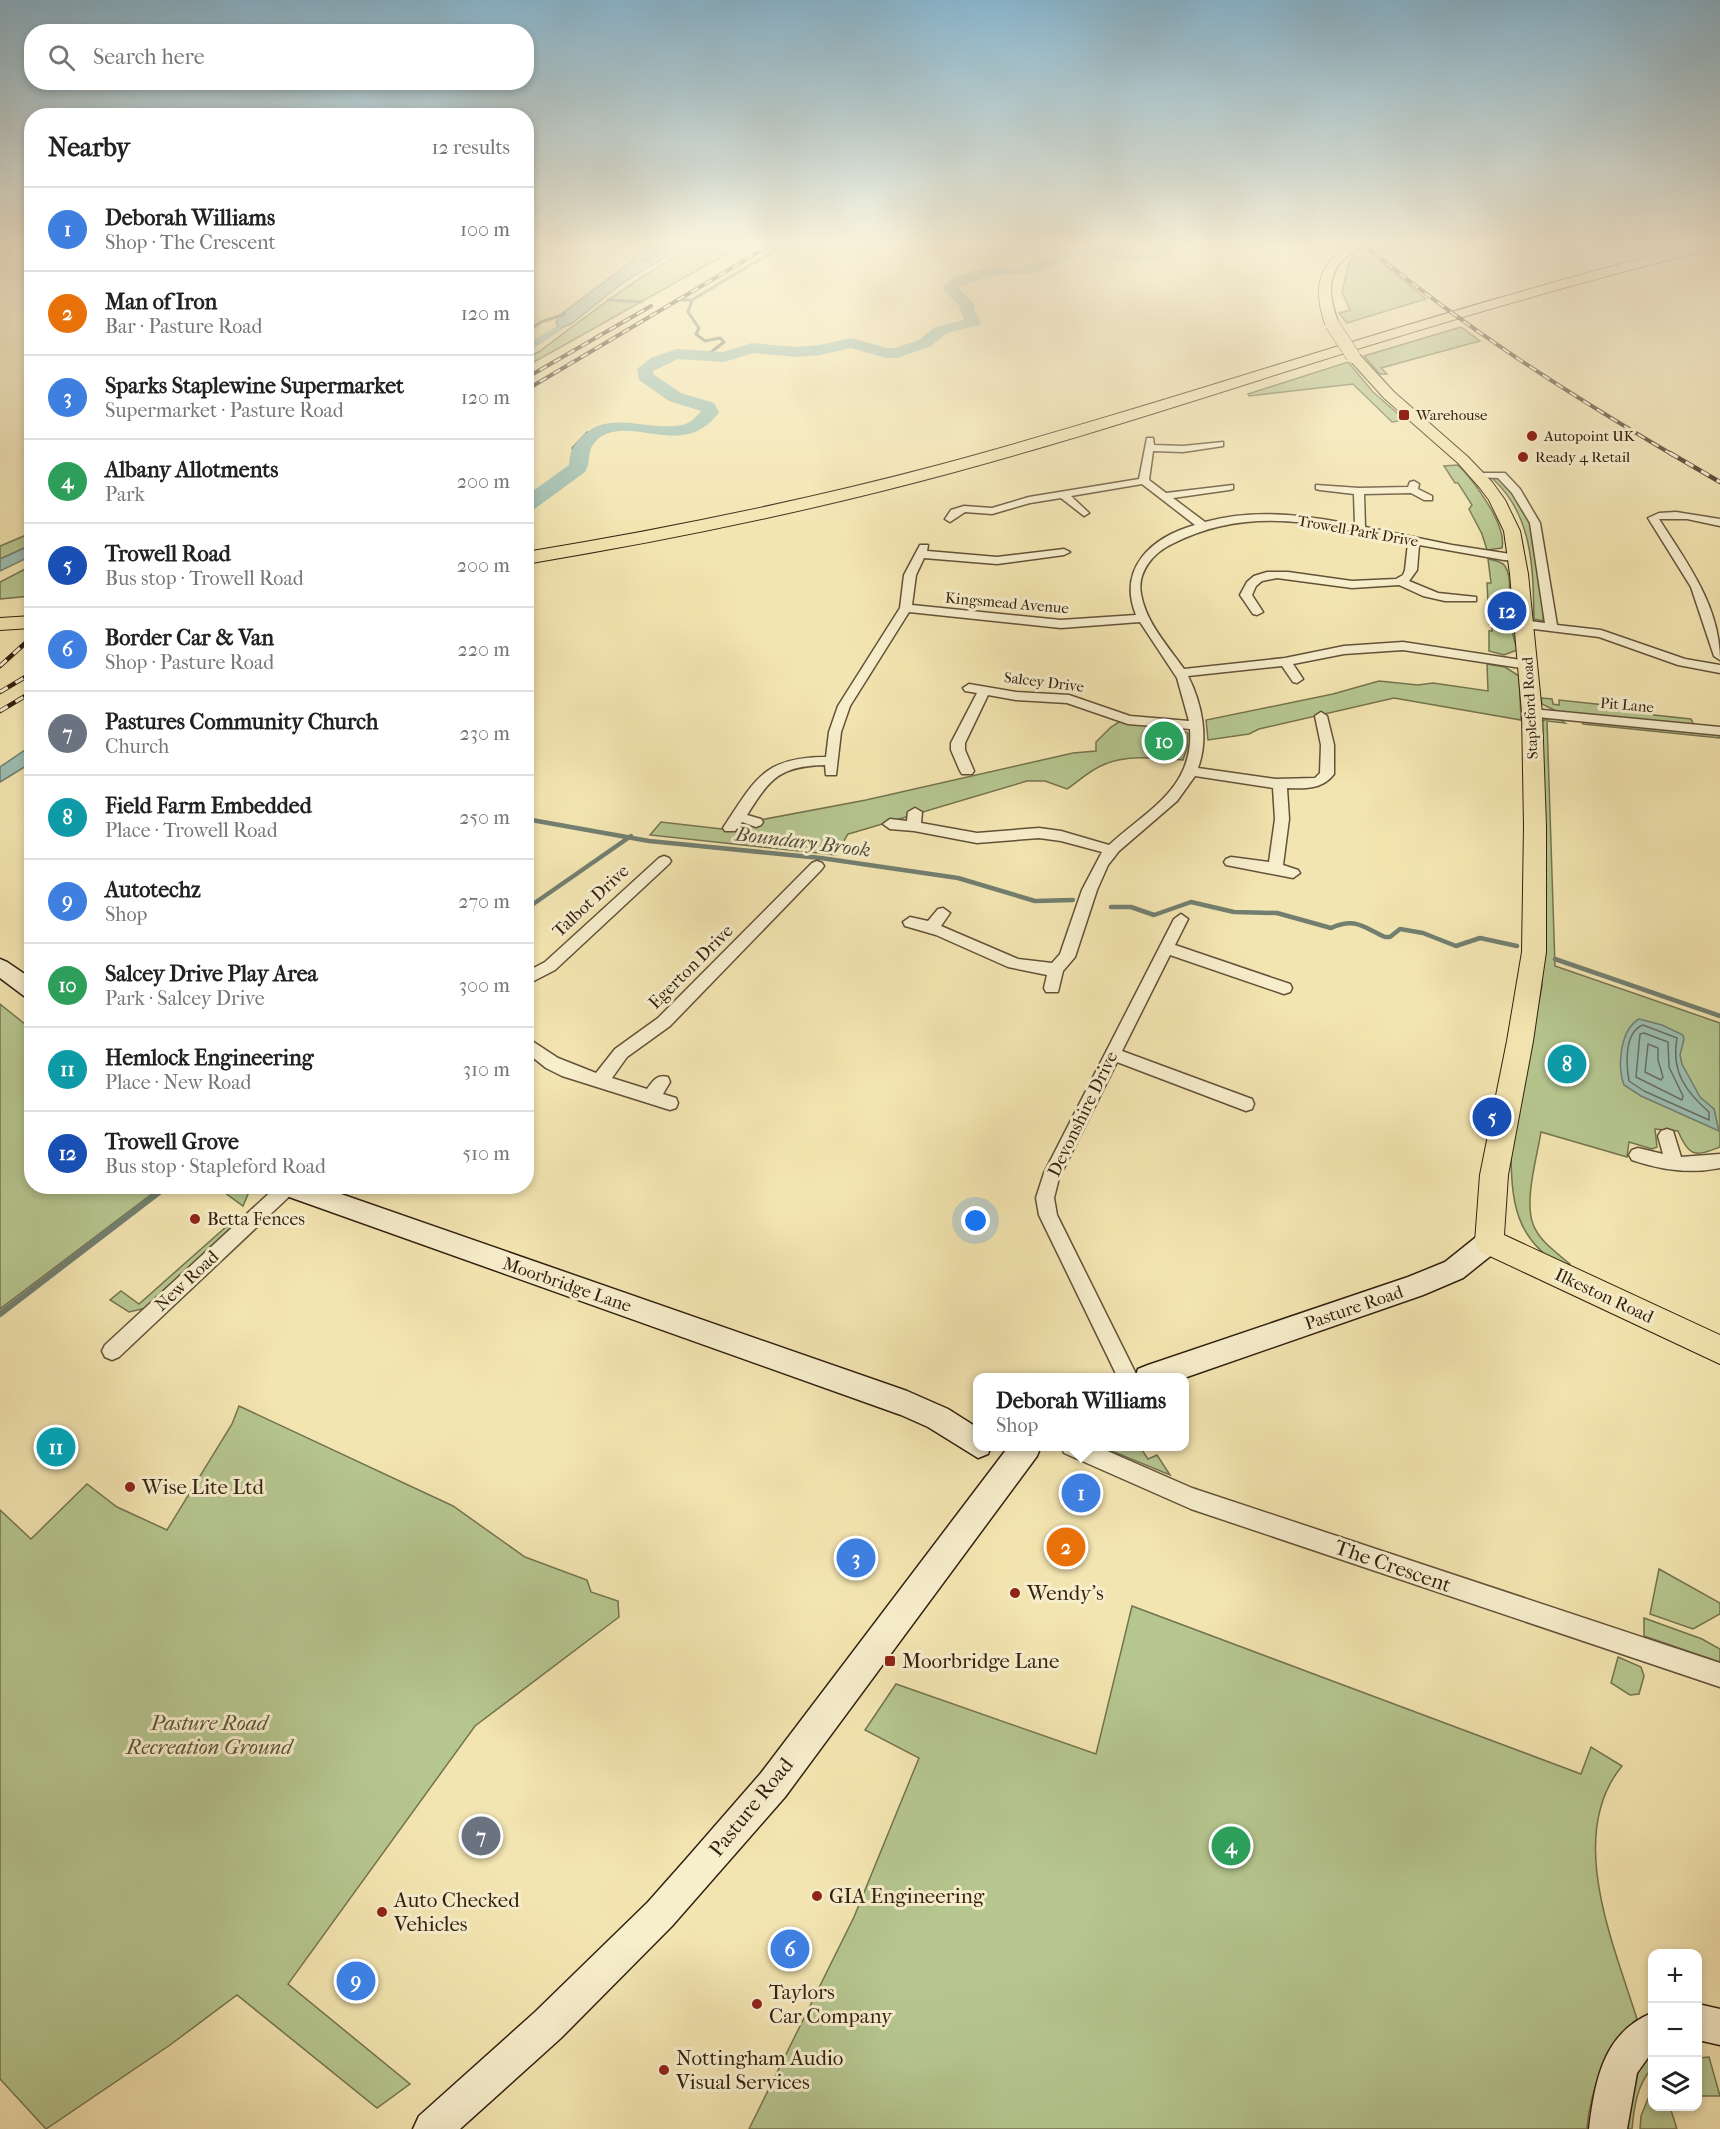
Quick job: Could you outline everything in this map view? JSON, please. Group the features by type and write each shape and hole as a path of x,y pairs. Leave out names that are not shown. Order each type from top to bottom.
{"highway":[{"path":"540,547 929,458 1319,342"},
{"path":"540,547 720,522 939,470 1365,342"},
{"path":"0,609 24,615"},
{"path":"0,624 24,618"}],"main road":[{"name":"Stapleford Road","path":"1344,342 1353,356 1389,395 1477,476 1497,500 1512,531 1517,558 1532,713 1535,826 1534,952 1520,1041 1494,1175 1489,1242"},
{"path":"0,967 24,984"},
{"name":"Moorbridge Lane","path":"308,1194 907,1404 938,1418 973,1441"},
{"name":"Ilkeston Road","path":"1489,1242 1720,1350"},
{"name":"Pasture Road","path":"1160,1373 1414,1287 1454,1270 1489,1242"},
{"path":"1000,1451 1018,1456"},
{"name":"Pasture Road","path":"432,2129 548,2025 660,1914 699,1870 773,1785 1018,1456"},
{"path":"1702,2023 1720,2027"},
{"path":"1608,2129 1612,2095 1625,2057 1648,2033"}],"street":[{"path":"1143,481 1150,444 1182,449 1218,440 1224,455"},
{"path":"1477,476 1496,473 1501,475 1535,523 1551,627"},
{"path":"950,519 962,504 992,511 1063,494 1143,481 1203,526"},
{"path":"1165,496 1229,487"},
{"path":"1320,487 1359,491 1414,487 1428,498"},
{"path":"1359,491 1360,529"},
{"path":"1063,494 1084,513"},
{"path":"1720,523 1707,518 1663,516 1654,518 1697,587 1720,656"},
{"name":"Trowell Park Drive","path":"1052,988 1056,969 1067,957 1100,866 1111,850 1175,796 1191,771 1196,753 1197,726 1181,673 1142,618 1135,592 1136,578 1151,552 1203,526 1274,517 1309,520 1517,558"},
{"path":"1401,582 1409,575 1414,541"},
{"path":"756,822 735,822 761,783 785,765 797,761 831,767 835,732 844,706 906,608 910,575 923,550 971,559 1026,562 1046,553 1064,552"},
{"path":"1257,612 1246,595 1248,588 1261,577 1291,575 1337,585 1401,582 1417,590 1465,602"},
{"name":"Kingsmead Avenue","path":"906,608 1061,624 1142,618"},
{"path":"1523,624 1611,637 1682,662 1720,669"},
{"path":"1181,673 1285,662 1344,650 1403,646 1528,665"},
{"path":"1285,662 1297,679"},
{"name":"Salcey Drive","path":"969,688 1069,699 1085,703 1111,718 1197,726"},
{"path":"980,758 965,766 958,750 958,743 984,691"},
{"name":"Pit Lane","path":"1532,713 1720,731"},
{"path":"1191,771 1280,783 1320,781 1327,774 1328,759 1325,728 1321,716"},
{"path":"1275,868 1282,819 1280,783"},
{"path":"890,825 914,819 977,838 1050,834 1111,850"},
{"name":"Talbot Drive","path":"534,974 549,966 664,861"},
{"path":"1231,862 1293,873"},
{"name":"Talbot Drive","path":"637,865 652,872"},
{"name":"Egerton Drive","path":"600,1081 621,1053 664,1022 812,871 791,869"},
{"path":"932,927 943,913"},
{"name":"Devonshire Drive","path":"1126,1373 1048,1215 1045,1198 1050,1178 1181,919"},
{"path":"910,922 932,927 990,954 1034,967 1056,969"},
{"path":"1166,948 1284,988"},
{"path":"534,1049 552,1063 669,1103"},
{"path":"1113,1054 1246,1104"},
{"path":"651,1097 662,1082"},
{"path":"1667,1136 1674,1163"},
{"path":"1638,1155 1674,1163 1697,1165 1720,1161"},
{"name":"New Road","path":"112,1351 280,1194"},
{"name":"The Crescent","path":"1083,1451 1191,1498 1720,1675"}],"green space":[{"path":"551,342 569,342 534,362 534,354"},
{"path":"1410,342 1475,342 1381,368 1387,374 1380,374 1364,356"},
{"path":"1348,362 1373,392 1405,420 1392,422 1353,384 1249,396 1248,394"},
{"path":"1458,465 1488,504 1499,528 1502,548 1487,550 1482,534 1469,509 1472,505 1444,466"},
{"path":"1495,477 1512,491 1525,511 1530,524 1540,572 1543,621 1534,619 1531,562 1523,526 1516,509 1493,479"},
{"path":"24,536 24,548 0,559 0,546"},
{"path":"1488,559 1504,564 1509,577 1509,597 1504,612 1507,612 1517,650 1504,655 1489,651 1489,631 1492,631 1492,625 1489,624 1488,605 1490,602 1488,602 1487,583 1491,583"},
{"path":"24,570 24,597 0,599 0,582"},
{"path":"1487,664 1505,667 1519,676 1521,720 1394,698 1259,729 1249,734 1208,740 1206,720 1333,694 1379,681 1418,685 1433,683 1488,691"},
{"path":"1541,698 1552,699 1553,704 1559,705 1559,700 1652,710 1654,715 1691,719 1694,725 1556,711 1542,704"},
{"path":"1558,718 1565,723 1547,721 1555,966 1720,1023 1720,1147 1699,1153 1694,1152 1686,1146 1678,1131 1655,1129 1657,1147 1652,1149 1629,1142 1627,1157 1541,1132 1534,1166 1531,1214 1539,1236 1570,1264 1568,1270 1550,1259 1526,1233 1515,1202 1511,1166 1511,1146 1542,986 1542,721"},
{"path":"1581,721 1720,733 1720,738 1583,724"},
{"path":"1119,722 1181,730 1188,733 1183,760 1122,759 1103,765 1067,789 1045,781 1027,781 848,834 836,855 650,835 661,822 722,829 756,826 760,820 866,800 1073,753 1096,751 1096,742"},
{"path":"0,1004 24,1023 24,1194 152,1194 0,1309"},
{"path":"227,1194 248,1194 243,1206"},
{"path":"236,1218 238,1223 146,1308 129,1312 110,1300 121,1291 139,1304"},
{"name":"Pasture Road Recreation Ground","path":"239,1406 453,1506 525,1557 587,1580 591,1592 618,1601 619,1617 475,1726 288,1984 410,2084 377,2108 237,1995 170,2045 46,2129 0,2079 0,1510 31,1539 87,1484 117,1507 167,1530 232,1424"},
{"path":"1112,1451 1143,1451 1148,1459 1157,1455 1170,1475"},
{"path":"1659,1569 1720,1603 1720,1614 1693,1629 1650,1614"},
{"path":"1132,1606 1581,1774 1591,1747 1622,1766 1605,1794 1597,1824 1596,1857 1607,1925 1637,2019 1617,2042 1602,2070 1592,2099 1587,2129 749,2129 854,1917 919,1758 865,1730 896,1684 1096,1754"},
{"path":"1644,1618 1702,1639 1720,1649 1720,1662 1644,1636"},
{"path":"1618,1657 1641,1667 1644,1676 1639,1694 1630,1695 1611,1683"},
{"path":"1709,2057 1720,2096 1702,2096 1702,2058"},
{"path":"1648,2059 1648,2074 1635,2105 1632,2129 1622,2129 1634,2079"},
{"path":"1648,2099 1648,2111 1671,2111 1677,2129 1640,2129 1641,2116"}],"water":[{"path":"587,432 599,435 586,452 584,468 557,485 534,505 534,494 573,466 575,462 572,448"},
{"path":"24,548 24,559 0,571 0,559"},
{"path":"24,751 24,767 0,782 0,767"},
{"path":"1639,1019 1662,1025 1683,1035 1680,1055 1682,1064 1700,1097 1714,1109 1719,1131 1641,1096 1624,1085 1621,1059 1624,1040 1633,1024"}],"waterway":[{"path":"706,356 724,342"},
{"path":"534,499 578,468 580,450 592,435 608,428 626,427 683,430 698,425 710,412 708,407 675,397 645,376 645,369 657,361 677,354 724,357 752,348 796,352 820,350 851,343 886,353 897,353 926,342"},
{"name":"Boundary Brook","path":"534,820 629,837"},
{"path":"534,903 629,837"},
{"name":"Boundary Brook","path":"629,837 821,858 958,878 1035,901 1073,900"},
{"name":"Boundary Brook","path":"1111,907 1131,907 1154,915 1191,902 1234,912 1277,913 1331,928 1353,923 1385,937 1390,937 1400,929 1423,933 1456,946 1480,938 1517,946"},
{"name":"Boundary Brook","path":"1555,959 1720,1016"},
{"path":"0,1314 157,1194"}],"railway":[{"path":"534,373 588,342"},
{"path":"534,385 606,342"},
{"path":"1494,342 1673,455"},
{"path":"1670,453 1720,482"},
{"path":"0,666 24,644"},
{"path":"0,692 24,678"},
{"path":"0,711 24,697"}],"place":[{"name":"Warehouse","path":"1404,415"},
{"name":"Autopoint UK","path":"1532,436"},
{"name":"Ready 4 Retail","path":"1523,457"},
{"name":"Trowell Grove","path":"1507,611"},
{"name":"Salcey Drive Play Area","path":"1164,741"},
{"name":"Field Farm Embedded","path":"1567,1064"},
{"name":"Trowell Road","path":"1492,1117"},
{"name":"Betta Fences","path":"195,1219"},
{"name":"Hemlock Engineering","path":"56,1447"},
{"name":"Wise Lite Ltd","path":"130,1487"},
{"name":"Deborah Williams","path":"1081,1493"},
{"name":"Man of Iron","path":"1066,1547"},
{"name":"Sparks Staplewine Supermarket","path":"856,1558"},
{"name":"Wendy's","path":"1015,1593"},
{"name":"Moorbridge Lane","path":"890,1661"},
{"name":"Pastures Community Church","path":"481,1836"},
{"name":"Albany Allotments","path":"1231,1846"},
{"name":"GIA Engineering","path":"817,1896"},
{"name":"Auto Checked Vehicles","path":"382,1912"},
{"name":"Border Car & Van","path":"790,1949"},
{"name":"Autotechz","path":"356,1981"},
{"name":"Taylors Car Company","path":"757,2004"},
{"name":"Nottingham Audio Visual Services","path":"664,2070"}]}
